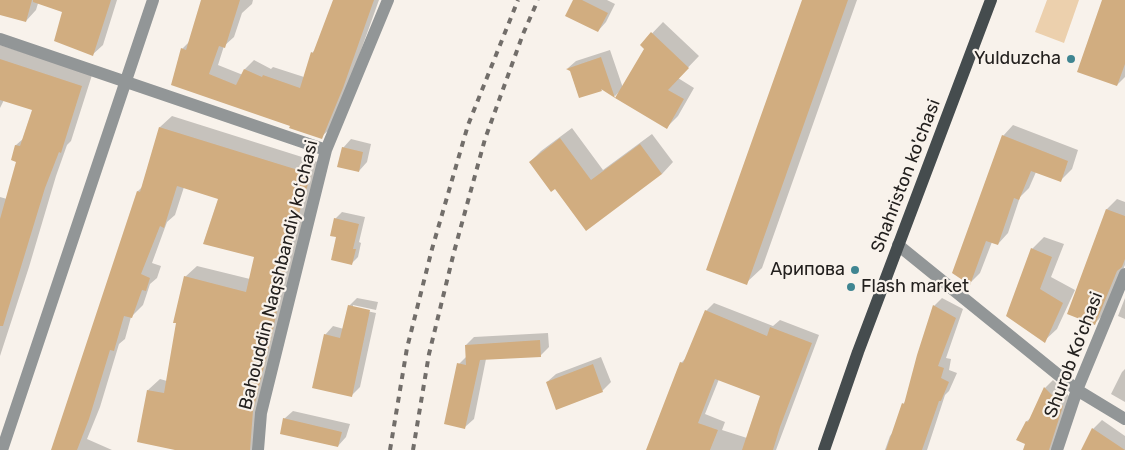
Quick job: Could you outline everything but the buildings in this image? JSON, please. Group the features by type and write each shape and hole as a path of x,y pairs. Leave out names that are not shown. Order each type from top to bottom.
{"main road":[{"name":"Shahriston ko'chasi","path":"824,450 898,246 991,0"}],"street":[{"path":"2,450 154,0"},
{"name":"Bahouddin Naqshbandiy koʻchasi","path":"258,450 261,413 326,150 388,0"},
{"path":"0,39 326,150"},
{"path":"898,246 1077,390 1125,419"},
{"name":"Shurob Ko'chasi","path":"1057,450 1077,390 1125,274"}],"shaded area":[{"path":"1047,0 1079,0 1064,43 1035,32"}],"railway":[{"path":"390,450 407,348 432,249 468,125 518,0"},
{"path":"413,450 429,354 454,252 485,139 523,34 538,0"}],"place":[{"name":"Yulduzcha","path":"1071,59"},
{"name":"Арипова","path":"855,270"},
{"name":"Flash market","path":"851,287"}]}
